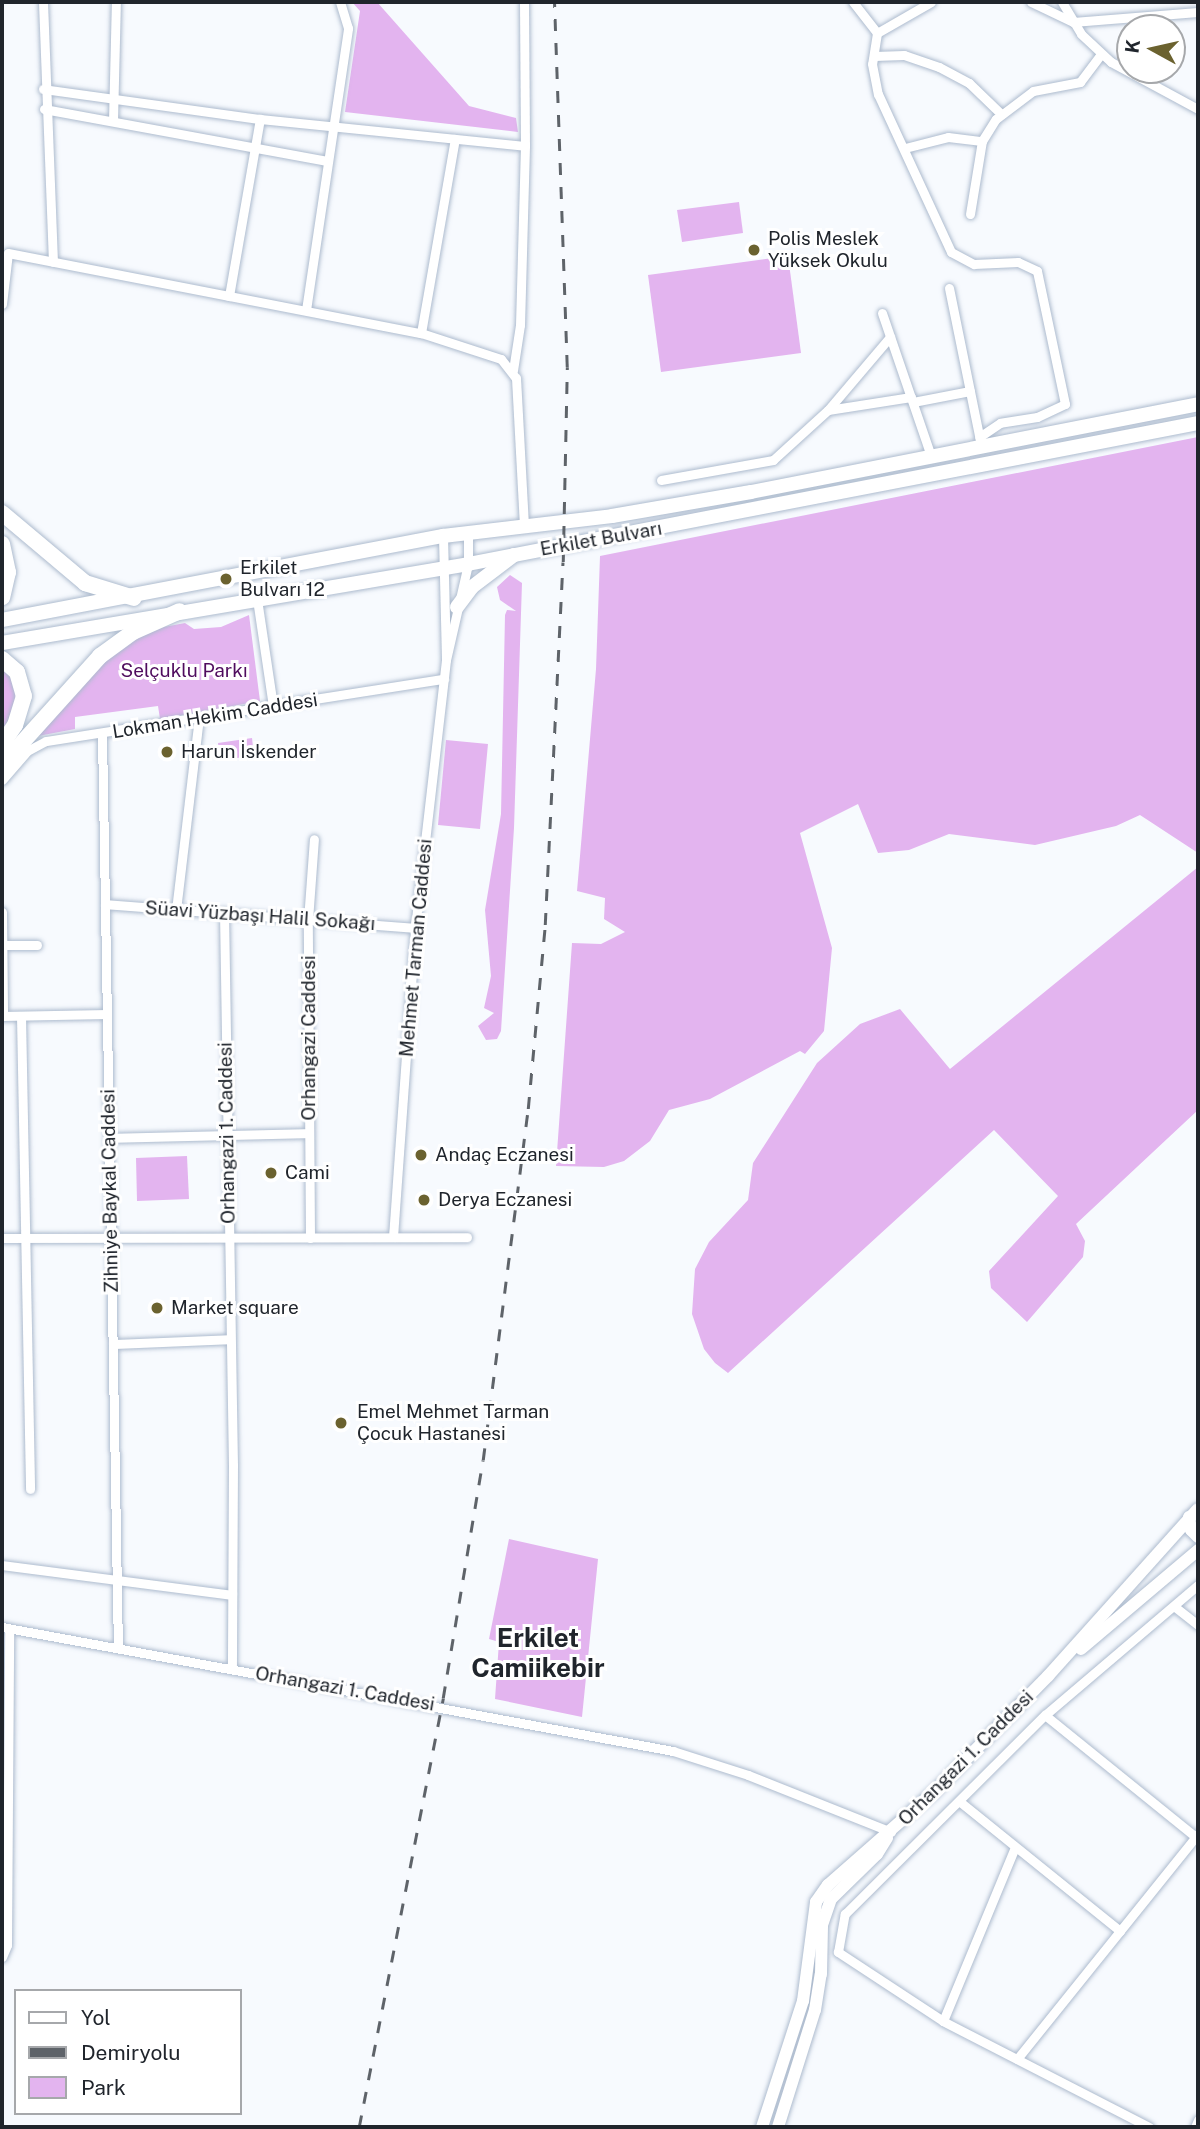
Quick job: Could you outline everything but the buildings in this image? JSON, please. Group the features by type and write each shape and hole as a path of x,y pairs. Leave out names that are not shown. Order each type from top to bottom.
{"highway":[{"path":"2,513 85,583 134,598"},
{"path":"2,544 8,572 2,597"},
{"path":"2,765 100,656 132,632 180,611"},
{"path":"2,659 17,671 24,696 16,725 2,744"}],"main road":[{"name":"Erkilet Bulvarı","path":"2,620 134,598 443,536 524,528 659,508 931,456 980,442 1198,404"},
{"name":"Erkilet Bulvarı","path":"2,643 468,564 1198,423"},
{"path":"457,607 472,587 514,555"}],"street":[{"path":"43,2 43,89 53,262"},
{"path":"113,121 116,2"},
{"path":"306,310 331,127 348,28 340,2"},
{"path":"524,2 525,146 520,325 513,370 524,528"},
{"path":"853,2 877,33 874,56 878,94 896,124 951,252 974,264 1018,262 1037,271 1065,404 1037,417 1000,423 980,442"},
{"path":"877,33 931,2"},
{"path":"1031,2 1073,22 1198,12"},
{"path":"1062,2 1073,22 1101,54 1198,109"},
{"path":"970,214 982,141 1001,114 1032,91 1080,82 1101,54"},
{"path":"874,56 904,55 939,66 969,83 1001,114"},
{"path":"43,89 260,119 525,146"},
{"path":"44,109 327,161"},
{"path":"229,296 260,119"},
{"path":"905,148 948,137 982,141"},
{"path":"421,332 454,139"},
{"path":"2,304 8,253 421,332 501,359 513,370"},
{"path":"949,288 980,442"},
{"path":"882,313 931,456"},
{"path":"661,480 773,460 828,410 890,337"},
{"path":"828,410 970,391"},
{"name":"Mehmet Tarman Caddesi","path":"393,1237 415,928 446,660 468,564 468,534"},
{"name":"Mehmet Tarman Caddesi","path":"443,536 446,660"},
{"path":"257,599 273,706"},
{"name":"Lokman Hekim Caddesi","path":"2,780 37,744 444,679"},
{"path":"176,910 199,718"},
{"name":"Zihniye Baykal Caddesi","path":"102,734 118,1648"},
{"name":"Orhangazi Caddesi","path":"310,1238 308,920 314,839"},
{"name":"Süavi Yüzbaşı Halil Sokağı","path":"105,904 415,928"},
{"path":"2,912 2,1016 107,1014"},
{"name":"Orhangazi 1. Caddesi","path":"224,912 232,1669 673,1751 748,1775 891,1832 1048,1676 1194,1513"},
{"path":"2,945 37,945"},
{"path":"21,1016 30,1489"},
{"path":"109,1138 309,1133"},
{"path":"2,1238 229,1234 310,1238 467,1237"},
{"path":"113,1344 230,1339"},
{"path":"1194,1513 1191,1530 1198,1537"},
{"name":"Orhangazi 1. Caddesi","path":"1048,1676 1198,1549"},
{"path":"2,1565 232,1595"},
{"path":"1149,2127 943,2021 838,1952 845,1914 1045,1715 1198,1585"},
{"path":"1175,1607 1198,1625"},
{"path":"2,1957 6,1945 5,1628 232,1669"},
{"path":"1017,2059 1197,1837 1045,1715"},
{"path":"959,1801 1120,1931"},
{"path":"762,2127 803,2001 816,1902 828,1885 891,1832"},
{"path":"778,2127 815,2010 821,1974 822,1925 831,1899 877,1854 891,1832"},
{"path":"943,2021 1015,1847"},
{"path":"1195,2127 1198,2120"}],"green space":[{"path":"352,2 377,2 469,106 516,118 518,132 345,112 360,11"},
{"path":"739,202 743,233 682,242 677,210"},
{"path":"788,256 801,353 661,372 648,275"},
{"path":"1198,437 1198,853 1140,815 1116,826 1035,845 949,834 909,850 878,853 858,804 800,833 832,948 824,1031 805,1054 800,1051 710,1099 669,1110 650,1141 624,1161 604,1167 556,1166 572,943 601,944 625,932 604,919 605,898 577,891 596,669 600,556"},
{"path":"510,575 522,583 514,828 501,1031 497,1039 486,1040 478,1026 494,1013 484,1008 491,976 485,910 501,814 505,615 507,610 516,611 500,600 497,587"},
{"name":"Selçuklu Parkı","path":"249,615 260,701 160,719 158,706 75,717 75,729 38,736 116,646 164,627 185,623 194,629 221,627"},
{"path":"2,665 19,689 2,739"},
{"path":"252,738 254,756 220,760 218,743"},
{"path":"446,740 488,744 480,829 438,825"},
{"path":"1198,867 1198,1110 1076,1224 1085,1241 1083,1257 1027,1322 991,1288 989,1271 1058,1196 994,1130 728,1373 715,1363 704,1349 692,1314 695,1269 709,1242 748,1200 753,1163 817,1063 860,1024 900,1009 950,1069"},
{"path":"187,1156 189,1199 137,1201 136,1158"},
{"path":"509,1539 598,1559 582,1717 495,1699 499,1642 489,1639"}],"railway":[{"path":"359,2127 443,1698 483,1460 528,1109 545,925 563,562 567,367 554,2"}],"place":[{"name":"Polis Meslek Yüksek Okulu","path":"754,250"},
{"name":"Erkilet Bulvarı 12","path":"226,579"},
{"name":"Harun İskender","path":"167,752"},
{"name":"Andaç Eczanesi","path":"421,1155"},
{"name":"Cami","path":"271,1173"},
{"name":"Derya Eczanesi","path":"424,1200"},
{"name":"Market square","path":"157,1308"},
{"name":"Emel Mehmet Tarman Çocuk Hastanesi","path":"341,1423"}],"district":[{"name":"Erkilet Camiikebir","path":"538,1653"}]}
